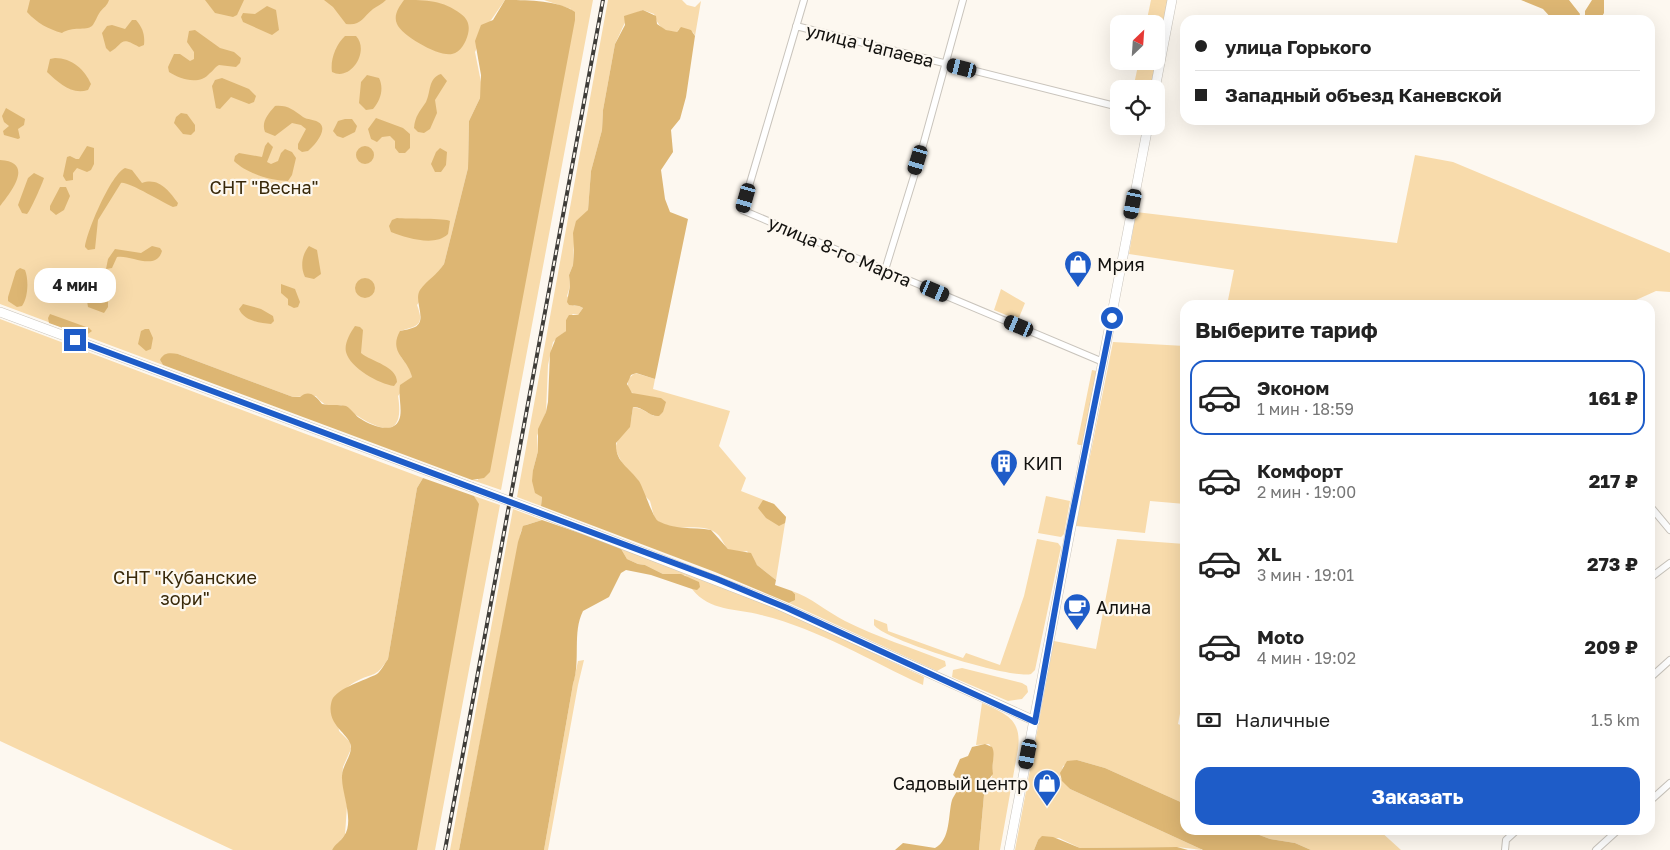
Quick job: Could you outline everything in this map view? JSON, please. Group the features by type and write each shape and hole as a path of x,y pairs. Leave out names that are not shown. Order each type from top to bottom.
{"main road":[{"path":"1157,80 1172,0"},
{"path":"1009,850 1146,135"},
{"path":"0,312 536,511 774,602 1035,722"}],"street":[{"path":"796,26 804,0"},
{"path":"885,270 963,0"},
{"name":"улица Чапаева","path":"796,26 1110,105"},
{"name":"улица 8-го Марта","path":"796,26 742,210 1103,362"},
{"path":"1655,512 1670,530"},
{"path":"1655,574 1670,563"},
{"path":"1655,674 1670,660"},
{"path":"1655,796 1670,783"},
{"path":"1505,850 1506,840 1512,835"},
{"path":"1596,850 1612,835"}],"green space":[{"name":"СНТ \"Весна\"","path":"0,0 505,0 489,23 475,52 482,87 480,98 469,121 468,168 444,264 417,305 420,321 411,328 400,331 401,357 411,370 412,377 398,396 399,413 396,423 390,428 382,428 361,418 341,405 327,405 316,396 293,397 178,354 160,360 163,365 0,304"},
{"path":"544,0 593,0 501,490 472,480 478,480 571,9"},
{"path":"608,0 682,0 687,5 695,7 701,1 695,36 693,32 679,29 677,32 672,32 665,29 659,25 654,14 643,10 628,16 615,44 603,110 602,130 591,171 588,210 574,243 573,265 569,275 570,286 567,296 574,306 583,308 578,315 573,314 566,320 566,331 553,342 548,365 546,412 537,436 538,451 533,470 542,497 541,506 517,497"},
{"path":"1151,0 1168,0 1165,15 1148,15"},
{"path":"1137,70 1154,70 1152,80 1135,80"},
{"path":"1415,155 1453,162 1670,253 1670,292 1656,291 1636,300 1228,300 1234,270 1129,254 1136,212 1397,243"},
{"path":"1001,289 1025,303 1018,320 994,310"},
{"name":"СНТ \"Кубанские зори\"","path":"0,319 423,478 417,488 388,659 377,673 355,682 335,696 339,731 350,742 351,749 343,767 342,778 347,806 345,835 332,850 233,850 0,741"},
{"path":"1113,342 1180,346 1180,504 1150,501 1145,533 1076,526"},
{"path":"1092,370 1097,371 1082,445 1079,445 1077,444"},
{"path":"635,373 655,379 653,389 730,411 719,446 746,478 741,491 774,504 786,517 776,580 757,565 747,551 738,552 728,549 718,534 713,531 703,528 675,527 655,520 650,501 642,493 638,480 623,465 615,449 618,439 631,420 633,407 654,416 663,412 661,398 635,395 628,389 628,379"},
{"path":"474,496 500,505 435,850 414,850 478,504"},
{"path":"1046,496 1070,501 1064,534 1061,537 1038,533"},
{"path":"513,509 542,520 526,525 521,531 459,850 450,850"},
{"path":"1037,539 1058,543 1061,547 1035,670 1031,674 1000,671 923,649 883,632 874,625 874,619 887,624 888,631 963,658 966,653 1000,665 1024,596"},
{"path":"1117,539 1180,544 1180,714 1178,724 1180,725 1180,802 1105,768 1077,760 1063,766 1060,777 1070,789 1203,850 1177,847 1080,848 1059,838 1038,840 1034,850 1015,850 1054,641 1096,649"},
{"path":"620,547 786,612 924,677 923,685 803,628 761,615 724,608 707,602 692,589 698,589 685,575 663,574 645,565 638,564 627,559"},
{"path":"792,591 806,597 857,627 945,661 946,666 937,671 789,603 792,602 795,594"},
{"path":"584,660 548,850 544,850 573,684 578,661"},
{"path":"962,668 1022,683 1027,686 1028,692 1022,699 1008,701 952,677 953,670"},
{"path":"982,703 1005,714 1015,724 1019,739 1000,850 979,850 985,784 992,777 993,759 993,751 989,744 976,745"},
{"path":"1259,835 1384,835 1401,850 1311,850 1295,843 1270,839"}],"shaded area":[{"path":"30,0 109,0 92,26 62,33 43,25 27,12"},
{"path":"205,0 244,0 237,15 233,17 215,13"},
{"path":"324,0 386,0 358,23 346,24 333,7"},
{"path":"404,0 441,3 463,16 469,25 469,31 463,46 455,53 446,54 430,49 413,40 400,29 396,21 397,11"},
{"path":"505,0 522,0 560,5 575,12 575,20 490,472 484,478 472,480 163,365 160,360 165,354 178,354 293,397 309,394 315,396 322,404 346,406 359,418 375,426 387,428 396,425 401,413 400,385 412,377 410,370 397,350 397,339 400,331 413,328 419,324 418,294 444,264 468,168 469,121 480,98 481,75 475,41 481,25 493,20"},
{"path":"1521,0 1569,0 1580,14 1548,15 1543,9"},
{"path":"1592,0 1604,0 1603,15 1585,15 1585,11"},
{"path":"267,6 276,10 279,30 272,35 243,22 241,17 243,13 255,14"},
{"path":"643,10 656,16 657,24 666,30 677,32 681,27 691,30 695,36 686,97 680,119 671,130 673,152 661,170 665,199 670,212 688,219 655,379 636,373 631,375 627,384 632,393 661,398 666,402 663,412 659,416 655,416 640,408 633,407 630,427 616,443 616,450 620,460 639,481 653,514 658,521 677,527 711,530 728,549 751,553 757,565 776,580 775,585 792,591 795,594 795,600 789,603 715,572 541,506 542,497 535,493 532,481 538,451 538,429 546,412 548,402 550,353 556,338 566,331 566,320 569,315 578,315 583,308 569,305 567,302 570,286 569,275 573,265 573,233 576,221 588,210 591,171 602,130 603,110 615,44 625,25 624,16"},
{"path":"132,20 136,20 142,29 144,45 139,47 125,41 110,52 106,48 102,33 107,26 112,25 125,29"},
{"path":"195,30 220,48 234,52 241,58 240,63 236,67 219,65 206,77 195,80 184,79 169,72 168,67 174,54 180,54 190,61 194,59 194,52 187,42 189,31"},
{"path":"345,36 356,36 360,42 360,57 352,69 346,73 339,74 332,72 332,62 336,48"},
{"path":"50,59 67,60 77,66 91,84 88,90 76,91 66,87 47,72"},
{"path":"441,74 447,81 435,100 437,113 430,129 424,133 418,132 414,128 417,117 428,98 432,82"},
{"path":"367,75 379,78 381,90 380,98 373,109 366,110 359,103 361,82"},
{"path":"222,78 249,89 256,96 254,102 249,104 231,97 220,109 216,108 212,86 215,80"},
{"path":"275,106 287,107 321,125 322,132 320,137 308,151 302,152 298,149 298,144 306,129 301,125 292,123 275,136 265,132 265,121"},
{"path":"6,108 25,119 24,125 18,129 20,138 18,139 4,135 3,131 9,126 4,122 2,116"},
{"path":"181,113 187,114 195,125 195,131 191,135 183,134 174,123 176,117"},
{"path":"376,118 403,128 410,134 410,148 405,153 399,153 395,148 395,141 390,136 382,137 377,142 371,139 368,129"},
{"path":"352,119 357,126 355,132 343,138 337,136 333,131 338,121"},
{"path":"268,142 273,147 267,162 271,164 278,161 285,149 292,152 296,158 292,175 288,181 259,176 234,161 235,156 239,153 262,157"},
{"path":"87,146 94,148 94,164 91,170 87,172 77,168 73,173 73,180 66,181 63,176 67,157 79,159"},
{"path":"365,146 371,149 374,155 371,161 365,164 359,161 356,155 359,149"},
{"path":"440,148 447,152 446,165 441,172 435,172 431,164 436,152"},
{"path":"0,160 10,162 16,166 18,172 14,186 0,206"},
{"path":"125,168 132,170 142,183 154,182 163,186 178,203 177,206 173,207 125,183 121,183 98,220 95,249 88,250 85,247 87,239 100,204 119,172"},
{"path":"34,173 44,178 29,212 27,214 22,213 18,205 28,178"},
{"path":"60,187 66,187 70,196 64,210 56,215 50,210 50,206"},
{"path":"397,218 447,220 450,221 448,234 442,238 428,241 405,237 391,232 389,226 392,220"},
{"path":"152,246 160,248 162,251 159,257 154,260 142,261 117,257 112,268 106,269 108,259 115,249 141,253"},
{"path":"309,246 317,250 321,274 314,279 305,277 302,265 303,257"},
{"path":"20,268 25,270 27,289 24,303 22,306 17,307 8,301 8,297 16,271"},
{"path":"361,278 369,278 375,284 375,292 369,298 361,298 355,292 355,284"},
{"path":"281,284 295,289 300,302 298,307 294,308 288,305 288,299 281,293"},
{"path":"92,293 105,298 108,302 108,307 104,313 88,307 87,301"},
{"path":"243,304 261,309 273,316 274,321 271,324 248,319 239,309"},
{"path":"50,314 89,328 92,331 85,336 49,323 48,318"},
{"path":"355,326 363,330 361,353 393,372 397,382 394,386 373,379 353,364 349,358 346,346 349,335"},
{"path":"149,329 153,338 151,349 146,351 138,344 141,331"},
{"path":"423,478 474,496 479,504 417,850 332,850 343,838 347,830 348,815 342,776 351,747 350,742 334,722 331,709 332,700 346,688 377,674 388,659 417,488"},
{"path":"763,500 774,504 786,517 785,523 779,526 766,518 758,508"},
{"path":"542,520 620,547 627,559 663,574 681,574 699,582 700,587 697,590 692,589 651,575 626,570 621,573 609,597 583,611 578,628 575,675 544,850 459,850 518,542 523,526"},
{"path":"985,744 992,747 993,750 993,774 985,784 979,850 895,850 903,843 935,848 940,844 946,833 952,800 959,785 958,780 953,775 960,759 968,756 972,747"},
{"path":"1077,760 1105,768 1180,802 1180,835 1259,835 1270,839 1295,843 1311,850 1203,850 1070,789 1062,781 1060,773 1067,761"},
{"path":"1042,836 1053,837 1080,848 1177,847 1188,850 1034,850"}],"railway":[{"path":"445,850 603,0"}],"place":[{"name":"Мрия","path":"1078,288"},
{"name":"КИП","path":"1004,487"},
{"name":"Алина","path":"1077,631"},
{"name":"Садовый центр","path":"1047,807"}],"route":[{"path":"75,340 717,579 787,608 1035,722 1069,531 1112,318"}]}
